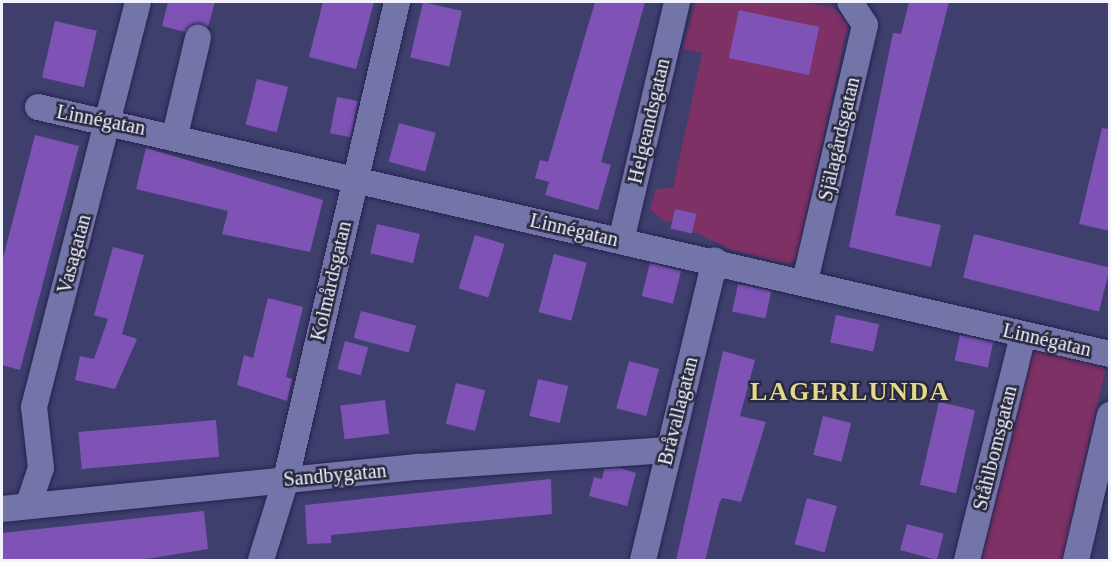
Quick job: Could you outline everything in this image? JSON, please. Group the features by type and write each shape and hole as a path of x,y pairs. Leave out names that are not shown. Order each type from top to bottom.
{"street":[{"name":"Vasagatan","path":"28,506 41,468 34,407 111,120 138,2"},
{"name":"Kolmårdsgatan","path":"261,561 286,479 397,2"},
{"name":"Helgeandsgatan","path":"621,241 677,2"},
{"name":"Själagårdsgatan","path":"806,281 865,25 850,2"},
{"path":"175,135 198,38"},
{"name":"Linnégatan","path":"38,107 111,120 354,179 806,281 1023,335 1110,354"},
{"name":"Bråvallagatan","path":"643,561 715,261"},
{"name":"Ståhlbomsgatan","path":"967,561 1023,335"},
{"path":"1076,561 1110,415"},
{"name":"Sandbygatan","path":"2,509 286,479 669,450"}],"shaded area":[{"path":"695,2 802,2 832,7 849,21 797,257 788,264 732,250 692,231 695,214 675,209 672,222 664,221 650,209 656,189 673,188 702,53 683,49"},
{"path":"1037,350 1101,364 1105,371 1063,560 979,560 1031,355"}],"building":[{"path":"168,2 215,2 208,27 194,24 185,32 162,26"},
{"path":"323,2 374,2 356,69 309,57"},
{"path":"423,2 462,11 449,67 410,58"},
{"path":"595,2 645,2 601,162 611,165 598,210 545,195 549,182 535,178 540,160 548,162"},
{"path":"909,2 949,2 895,215 941,225 931,267 849,247 893,33 901,34"},
{"path":"739,10 819,27 809,75 729,58"},
{"path":"55,21 97,31 84,87 42,78"},
{"path":"257,79 288,87 277,132 246,125"},
{"path":"337,97 358,101 351,137 330,133"},
{"path":"399,123 436,133 425,171 389,162"},
{"path":"1102,128 1110,129 1110,231 1079,224"},
{"path":"35,135 79,146 20,370 2,365 2,262"},
{"path":"146,148 323,200 310,252 222,234 228,211 136,189"},
{"path":"675,209 696,214 692,233 671,228"},
{"path":"377,224 420,234 413,263 370,253"},
{"path":"974,234 1110,268 1099,312 963,278"},
{"path":"475,235 505,244 488,298 459,289"},
{"path":"113,247 144,255 122,334 137,339 115,389 75,380 80,356 94,359 108,319 94,315"},
{"path":"554,254 587,263 571,321 538,312"},
{"path":"650,263 681,271 673,304 642,296"},
{"path":"738,284 771,291 765,318 732,311"},
{"path":"268,298 303,307 286,377 292,379 287,401 237,385 244,355 253,358"},
{"path":"361,311 416,326 409,353 354,338"},
{"path":"836,315 879,324 873,352 830,342"},
{"path":"960,335 993,342 988,368 955,360"},
{"path":"345,341 368,347 361,375 337,369"},
{"path":"723,351 755,360 740,416 766,422 741,502 722,498 719,504 705,561 676,561"},
{"path":"629,361 659,369 646,416 616,408"},
{"path":"538,379 568,386 560,423 529,416"},
{"path":"456,383 485,390 475,431 446,424"},
{"path":"385,400 389,434 344,439 340,405"},
{"path":"939,402 975,410 956,493 920,485"},
{"path":"823,416 851,423 841,462 813,455"},
{"path":"216,420 219,457 82,469 79,432"},
{"path":"620,468 636,473 627,506 589,496 594,477 602,479 604,469"},
{"path":"551,479 552,514 331,535 331,543 307,544 305,505"},
{"path":"807,498 837,506 825,552 795,544"},
{"path":"204,511 208,549 134,561 2,561 2,533"},
{"path":"907,524 944,534 937,560 900,550"}],"district":[{"name":"LAGERLUNDA","path":"850,392"}]}
